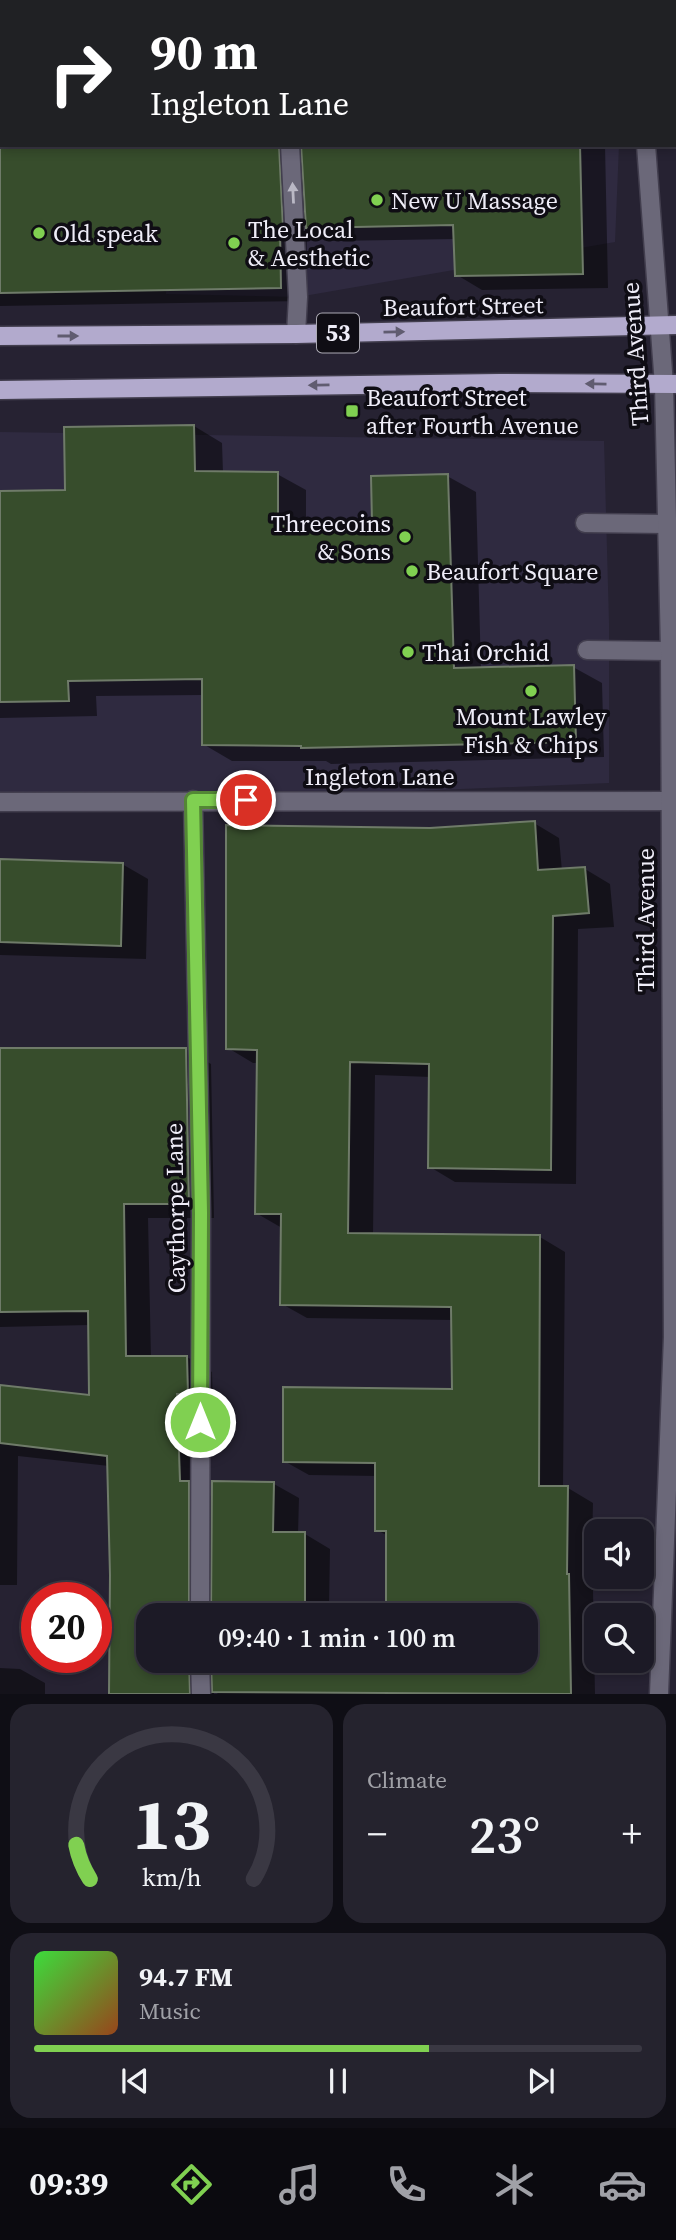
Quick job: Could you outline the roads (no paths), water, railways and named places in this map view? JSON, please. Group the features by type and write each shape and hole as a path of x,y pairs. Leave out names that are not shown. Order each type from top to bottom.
{"main road":[{"name":"Beaufort Street","path":"0,336 296,334 668,325"},
{"name":"53","path":"0,390 499,383 670,385"}],"street":[{"path":"290,147 298,297 296,334"},
{"name":"Third Avenue","path":"646,147 668,325 670,385 666,524 673,801 673,1337 659,1694"},
{"path":"585,523 666,524"},
{"path":"587,650 670,651"},
{"name":"Caythorpe Lane","path":"193,800 201,1213 200,1603"},
{"name":"Ingleton Lane","path":"0,802 673,801"},
{"path":"200,1673 201,1694"}],"place":[{"name":"New U Massage","path":"377,200"},
{"name":"Old speak","path":"39,233"},
{"name":"The Local & Aesthetic","path":"234,243"},
{"name":"Beaufort Street after Fourth Avenue","path":"352,411"},
{"name":"Threecoins & Sons","path":"405,537"},
{"name":"Beaufort Square","path":"412,571"},
{"name":"Thai Orchid","path":"408,652"},
{"name":"Mount Lawley Fish & Chips","path":"531,691"}]}
